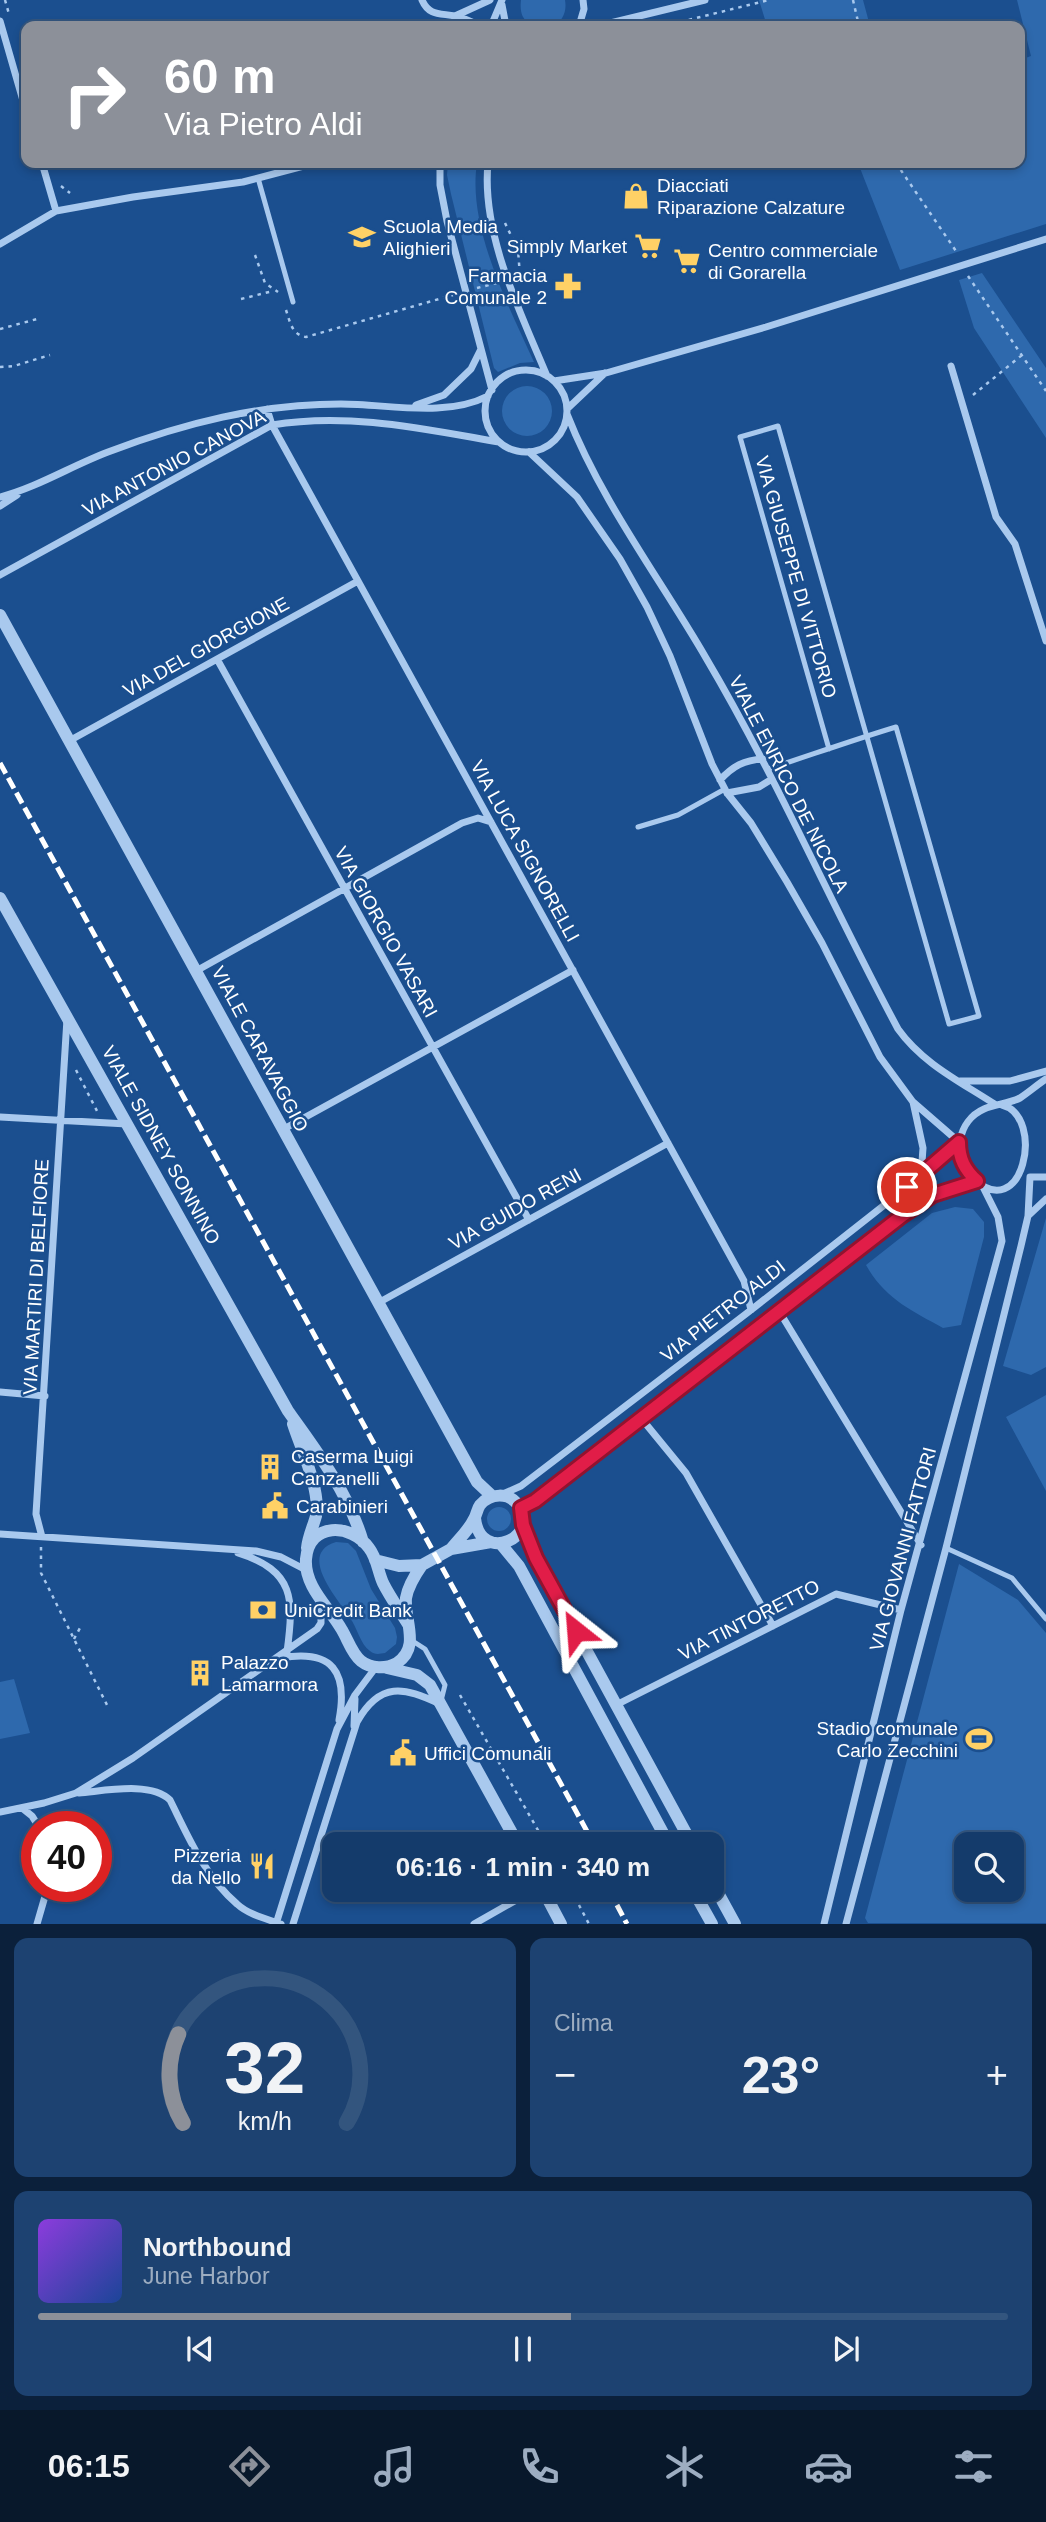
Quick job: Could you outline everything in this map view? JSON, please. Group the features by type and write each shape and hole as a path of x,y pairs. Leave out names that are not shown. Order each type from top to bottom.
{"street":[{"path":"422,0 426,9 435,14 468,21"},
{"path":"454,16 490,0"},
{"path":"580,21 583,0"},
{"path":"619,21 705,0"},
{"path":"493,21 502,1"},
{"path":"502,1 505,21"},
{"path":"0,21 21,94"},
{"path":"43,168 56,211"},
{"path":"0,244 56,211 258,178 296,168"},
{"path":"440,168 444,209 481,348 490,393"},
{"path":"487,168 489,210 496,242 526,329 550,378 565,398 567,412 560,436 551,444 529,452 518,452 499,442 486,421 485,408 490,393 500,380 511,373 535,371 550,378 606,373 791,319 1046,239"},
{"path":"410,407 443,395 471,369 481,348"},
{"path":"951,366 996,517 1016,544 1046,641"},
{"path":"567,412 606,373"},
{"name":"VIA ANTONIO CANOVA","path":"0,506 24,491 104,453 169,429 234,414 342,404 454,407 490,393"},
{"name":"VIA LUCA SIGNORELLI","path":"267,409 272,425 744,1281 751,1310"},
{"name":"VIALE ENRICO DE NICOLA","path":"567,412 583,454 606,495 706,658 763,759 898,1030 924,1059 999,1105 1023,1111"},
{"name":"VIA ANTONIO CANOVA","path":"0,575 272,425 334,419 415,427 499,442"},
{"path":"529,452 577,497 620,559 648,607 720,780 751,823 787,882 822,943 880,1057 913,1102 959,1142"},
{"name":"VIA ANTONIO CANOVA","path":"0,497 24,491"},
{"name":"VIA DEL GIORGIONE","path":"69,741 358,581"},
{"name":"VIALE CARAVAGGIO","path":"0,615 477,1482 495,1496 512,1499 521,1508"},
{"name":"VIA GIORGIO VASARI","path":"217,659 528,1220"},
{"path":"720,780 731,769 748,760 763,759"},
{"path":"726,791 759,786 772,779"},
{"path":"195,971 462,822 478,818 491,822"},
{"name":"VIALE SIDNEY SONNINO","path":"0,898 288,1411 313,1445 346,1501 363,1542 375,1560 383,1583 408,1624"},
{"path":"282,1130 573,970"},
{"name":"VIA MARTIRI DI BELFIORE","path":"41,1537 36,1514 67,1018"},
{"path":"958,1080 1010,1081 1046,1071"},
{"name":"VIA PIETRO ALDI","path":"495,1496 521,1486 751,1310 921,1175 959,1142 968,1121 985,1108 1020,1098 1046,1079"},
{"path":"913,1102 923,1148 921,1175"},
{"path":"0,1117 128,1125"},
{"name":"VIA GIOVANNI FATTORI","path":"824,1923 901,1611 1002,1241 998,1217 980,1183 965,1168 959,1142"},
{"name":"VIA GUIDO RENI","path":"378,1303 668,1143"},
{"name":"VIA PIETRO ALDI","path":"521,1508 535,1501 919,1203 947,1189 980,1183 1004,1189 1022,1183 1032,1174 1046,1177"},
{"name":"VIA GIOVANNI FATTORI","path":"846,1923 946,1548 1028,1216 1032,1174"},
{"path":"1028,1216 1046,1199"},
{"path":"779,1311 921,1545"},
{"path":"0,1392 45,1396"},
{"name":"VIALE SIDNEY SONNINO","path":"288,1411 309,1471 316,1501 316,1516 307,1541 307,1570"},
{"path":"641,1418 686,1473 773,1626"},
{"path":"451,1549 475,1518 479,1506 495,1496"},
{"path":"521,1508 523,1525 536,1558 685,1832"},
{"path":"475,1518 480,1534 495,1543 519,1566 663,1832"},
{"path":"337,1729 355,1695 380,1667 398,1662 407,1653 411,1640 406,1598 412,1579 422,1565 451,1549 515,1538 523,1525"},
{"path":"306,1556 317,1537 324,1531 335,1528 346,1530 363,1542"},
{"path":"0,1534 272,1554 307,1570 321,1601 359,1659 380,1667 417,1675 430,1685 511,1832"},
{"path":"228,1549 261,1560 285,1582 291,1623 287,1652"},
{"path":"375,1560 399,1566 422,1565"},
{"name":"VIA TINTORETTO","path":"616,1705 836,1594 901,1611"},
{"path":"76,1793 133,1758 317,1629 321,1623 321,1601"},
{"path":"0,1812 76,1793 144,1788 165,1794 195,1851 236,1904 278,1923 337,1729 343,1696 339,1677 334,1668 326,1662 305,1657 276,1659"},
{"path":"293,1923 363,1711 387,1693 398,1690 418,1693 440,1705"},
{"path":"354,1733 355,1695"},
{"path":"22,1808 26,1811"},
{"path":"37,1923 43,1902"},
{"path":"474,1923 512,1902"},
{"path":"550,1902 562,1923"},
{"path":"701,1902 712,1923"},
{"path":"723,1902 735,1923"}],"lane":[{"path":"258,178 293,302"},
{"name":"VIA GIUSEPPE DI VITTORIO","path":"768,769 829,749 866,736 896,727 979,1016 949,1024 866,736 778,426 740,437 829,749"},
{"path":"638,827 678,815 726,791"},
{"path":"946,1548 1012,1578 1046,1619"},
{"path":"411,1640 425,1649 445,1685 440,1705"}],"path":[{"path":"684,21 769,0"},
{"path":"853,0 858,21"},
{"path":"899,168 960,256"},
{"path":"242,299 273,290 262,278 255,255"},
{"path":"968,276 1046,391"},
{"path":"300,336 320,334 466,291"},
{"path":"0,330 37,319"},
{"path":"0,367 14,366 50,355"},
{"path":"962,405 1022,355"},
{"path":"65,1048 104,1123"},
{"path":"41,1537 41,1573 109,1709"},
{"path":"74,1639 80,1628"},
{"path":"460,1695 539,1832"},
{"path":"578,1902 589,1923"}],"shaded area":[{"path":"521,0 565,0 565,11 560,21 527,21 521,8"},
{"path":"759,0 863,0 869,21 765,21"},
{"path":"1017,0 1046,0 1046,224 900,270 860,168 1025,168 1025,58 1031,56 1025,21 1022,21"},
{"path":"448,168 477,168 478,213 484,239 502,291 534,362 520,363 498,372 494,368 447,175"},
{"path":"982,273 1046,368 1046,438 974,328 959,280"},
{"path":"527,386 544,394 552,411 544,428 527,436 510,428 502,411 510,394"},
{"path":"955,1207 973,1209 984,1222 984,1237 961,1325 943,1328 890,1295 866,1265 932,1213"},
{"path":"1046,1218 1046,1367 1031,1375 1003,1366"},
{"path":"1046,1395 1046,1491 1006,1417"},
{"path":"499,1507 507,1511 511,1519 507,1527 499,1531 491,1527 487,1519 491,1511"},
{"path":"336,1542 348,1543 356,1551 371,1589 395,1628 396,1644 385,1653 375,1654 367,1648 324,1578 320,1556 325,1548"},
{"name":"Stadio comunale Carlo Zecchini","path":"959,1564 1018,1600 1046,1633 1046,1923 868,1923 865,1918"},
{"path":"14,1679 30,1733 0,1739 0,1682"}],"railway":[{"path":"0,763 587,1832"},
{"path":"615,1902 627,1924"}],"place":[{"name":"Diacciati Riparazione Calzature","path":"636,196"},
{"name":"Scuola Media Alighieri","path":"362,237"},
{"name":"Simply Market","path":"648,246"},
{"name":"Centro commerciale di Gorarella","path":"687,261"},
{"name":"Farmacia Comunale 2","path":"568,286"},
{"name":"Caserma Luigi Canzanelli","path":"270,1467"},
{"name":"Carabinieri","path":"275,1506"},
{"name":"UniCredit Bank","path":"263,1610"},
{"name":"Palazzo Lamarmora","path":"200,1673"},
{"name":"Stadio comunale Carlo Zecchini","path":"979,1739"},
{"name":"Uffici Comunali","path":"403,1753"},
{"name":"Pizzeria da Nello","path":"262,1866"}],"route":[{"path":"576,1631 536,1558 523,1525 521,1508 535,1501 919,1203 947,1189 977,1181 961,1160 959,1142 907,1187"}]}
